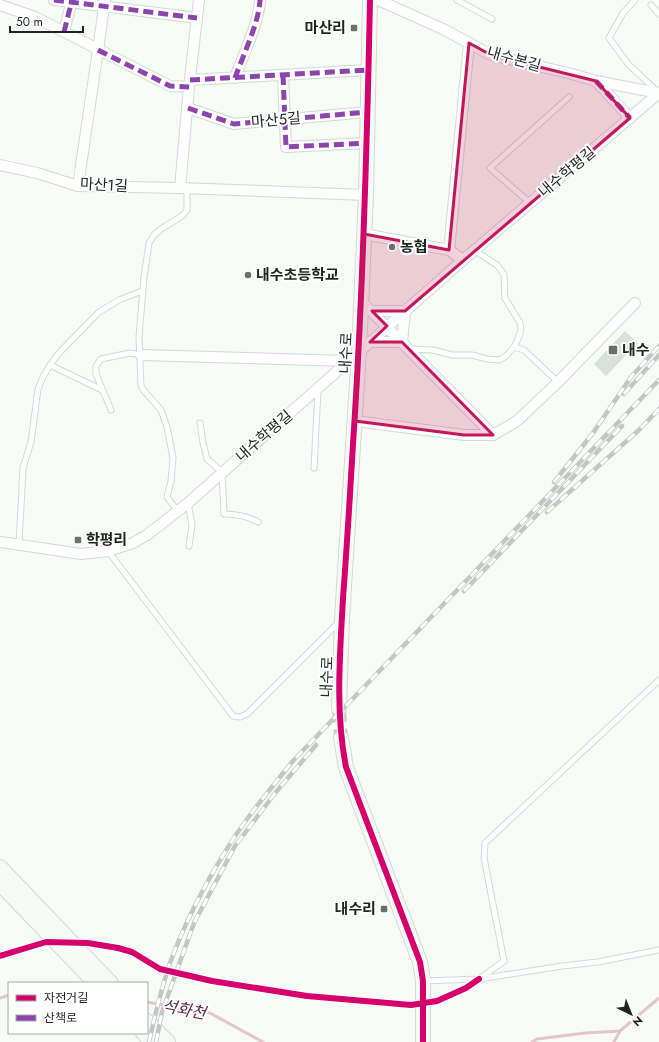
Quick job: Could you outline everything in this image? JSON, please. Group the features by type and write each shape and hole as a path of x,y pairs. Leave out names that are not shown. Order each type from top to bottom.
{"street":[{"path":"54,0 104,3 197,18"},
{"path":"184,188 188,108 199,0"},
{"path":"235,78 253,29 260,0"},
{"name":"내수로","path":"339,708 342,618 355,421 354,356 361,302 366,195 370,0"},
{"name":"내수본길","path":"378,0 443,29 491,55 596,81 659,93"},
{"path":"64,32 71,1"},
{"path":"78,186 104,3"},
{"path":"0,5 35,17 170,86 235,78 368,70"},
{"path":"449,250 469,43"},
{"path":"283,75 286,147 367,143"},
{"path":"596,81 630,118"},
{"name":"내수학평길","path":"0,542 81,554 108,551 133,543 147,535 188,503 318,389 387,326 659,93"},
{"name":"마산5길","path":"188,108 234,124 368,112"},
{"name":"마산1길","path":"0,165 37,173 78,186 184,188 366,195"},
{"path":"364,234 449,250 463,260"},
{"path":"361,302 387,326 493,435"},
{"path":"355,421 464,436 493,435 517,421 558,382 635,303"},
{"path":"372,312 405,311 405,345"},
{"path":"370,342 405,345"},
{"path":"141,355 354,356"},
{"path":"341,738 346,767 420,962 423,986 423,1042"},
{"path":"0,867 16,892 94,982"},
{"path":"0,884 16,892 110,982"},
{"path":"148,1022 168,1042"},
{"path":"144,1034 151,1042"}],"lane":[{"path":"457,0 492,18"},
{"path":"635,0 623,13 609,38 629,65 659,93"},
{"path":"651,5 659,14"},
{"path":"530,203 490,168 569,97"},
{"path":"178,511 167,497 171,481 173,458 167,427 161,410 144,392 141,386 141,355 138,337 142,291 149,243 154,235 182,216 187,210 184,188"},
{"path":"405,345 452,355 472,355 487,359 499,360 506,356 514,347 521,330 520,323 505,298 504,275 502,270 497,265 475,251"},
{"path":"19,544 22,468 31,442 38,389 43,377 59,353 99,312 119,300 142,291"},
{"path":"514,347 524,350 558,382"},
{"path":"111,410 96,374 96,366 101,359 130,353 141,355"},
{"path":"50,365 102,390"},
{"path":"314,468 318,389"},
{"path":"200,423 207,459 222,472 224,514 236,514 250,517 258,522"},
{"path":"188,503 192,525 189,546"},
{"path":"108,551 233,716 240,717 247,714 342,618"},
{"path":"479,979 504,961 484,858 485,843 659,680"},
{"path":"423,986 598,962 659,950"}],"highlighted area":[{"path":"469,43 491,55 596,81 630,118 405,311 372,311 387,326 370,342 402,342 493,435 464,435 355,421 364,234 449,250"}],"building":[{"path":"625,331 638,343 606,376 594,364"}],"waterway":[{"name":"석화천","path":"0,998 8,995"},
{"name":"석화천","path":"532,1042 537,1039 585,1033 620,1031 659,998"},
{"name":"석화천","path":"148,1002 210,1013 263,1042"},
{"path":"614,1042 620,1031"}],"tunnel":[{"path":"339,708 341,738"}],"railway":[{"path":"554,482 593,433 631,377 659,346"},
{"path":"624,394 659,355"},
{"path":"149,1042 158,1002 167,973 188,920 225,852 257,806 292,762 659,380"},
{"path":"547,512 639,430 659,409"},
{"path":"464,591 622,426"},
{"path":"156,1042 162,1012 194,923 235,846 276,792 316,745"}],"marked path":[{"path":"54,0 197,18"},
{"path":"64,32 72,0"},
{"path":"235,78 254,29 260,0"},
{"path":"98,50 170,86 189,87"},
{"path":"190,80 368,70"},
{"path":"283,75 286,147 367,143"},
{"path":"596,81 630,118"},
{"path":"188,108 234,124 367,112"}],"cycle path":[{"path":"370,0 362,278 350,501 343,598 339,682 340,725 346,767 420,962 423,981 423,1042"},
{"path":"0,956 46,942 88,943 132,952 160,969 212,981 307,996 411,1005 437,1001 466,988 479,979"}],"place":[{"name":"마산리","path":"354,28"},
{"name":"농협","path":"392,247"},
{"name":"내수초등학교","path":"248,275"},
{"name":"내수","path":"613,350"},
{"name":"학평리","path":"78,540"},
{"name":"내수리","path":"384,909"}]}
